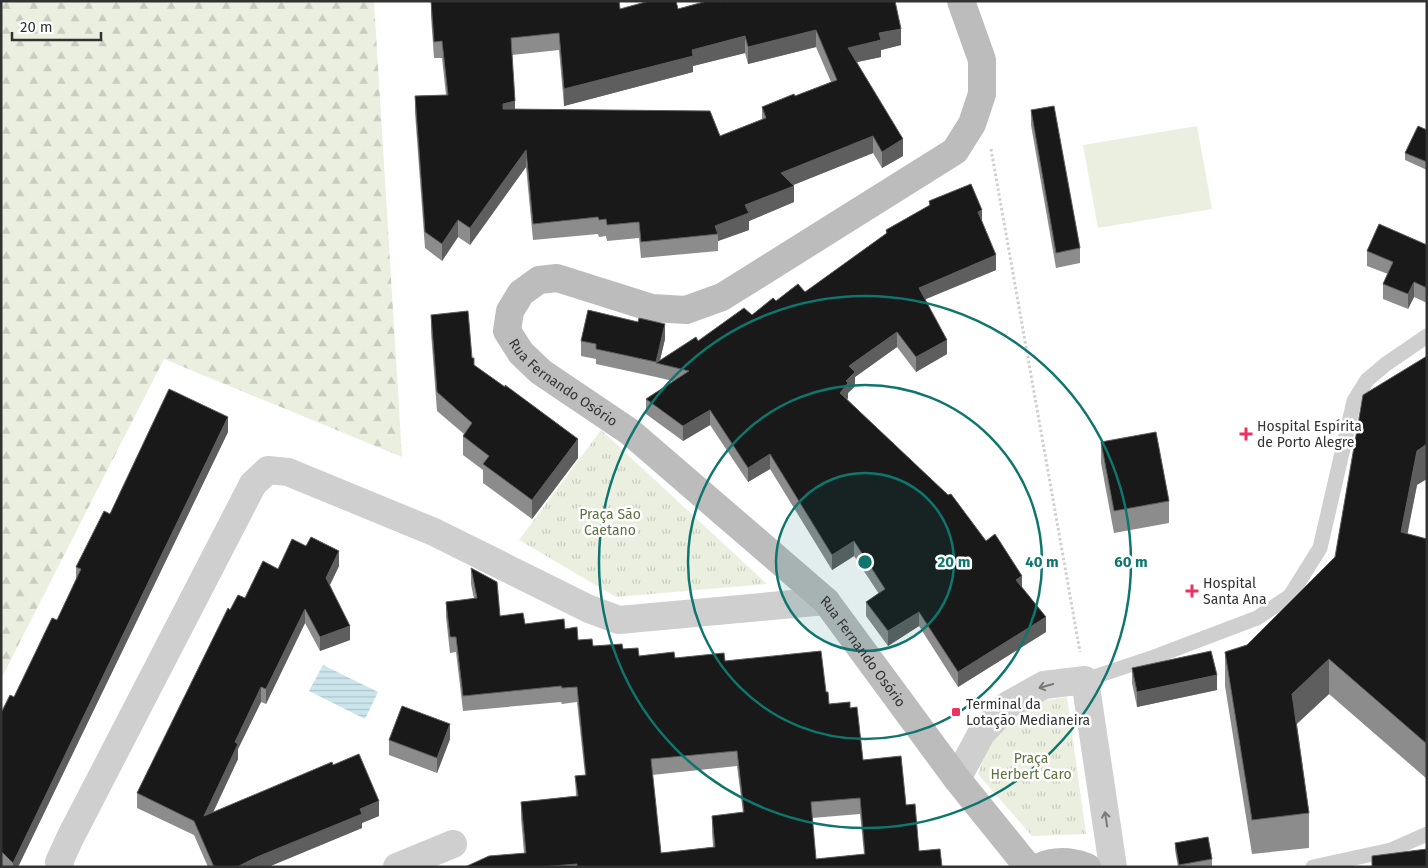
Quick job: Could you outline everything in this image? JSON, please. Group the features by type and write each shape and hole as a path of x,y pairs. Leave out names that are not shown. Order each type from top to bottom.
{"street":[{"name":"Rua Fernando Osório","path":"961,1 982,60 982,94 972,124 955,151 722,297 686,310 652,308 557,278 539,280 521,293 510,311 507,331 521,353 541,372 630,432 826,601 957,779 1028,867"},
{"path":"60,867 59,862 70,838 253,484 268,470 288,472 434,532 589,609 619,620 826,601"},
{"path":"957,779 981,734 1008,705 1044,685 1085,680 1113,867"},
{"path":"397,867 453,844"},
{"path":"1039,867 1048,863 1069,861 1087,867"}],"lane":[{"path":"1085,680 1154,657 1257,618 1290,596 1320,548 1354,401 1367,380 1386,364 1427,336"},
{"path":"1313,867 1391,850 1427,834"}],"path":[{"path":"990,143 1085,680"}],"green space":[{"path":"1,1 374,1 402,457 164,359 1,679"},
{"path":"1197,126 1212,209 1098,228 1083,145"},
{"name":"Praça São Caetano","path":"601,430 767,584 616,597 519,540"},
{"name":"Praça Herbert Caro","path":"1067,697 1086,834 1032,836 978,774 988,746 1009,723 1039,701"}],"water":[{"path":"323,665 378,692 365,719 309,691"}],"building":[{"path":"431,1 619,1 620,9 649,1 676,1 678,9 707,1 895,1 901,29 879,33 881,40 848,48 903,139 882,152 873,136 781,173 794,186 745,205 749,213 715,226 718,234 641,242 639,222 607,225 606,219 599,220 598,217 533,224 526,150 470,228 458,220 442,244 425,232 415,96 448,95 442,41 434,42","holes":["816,30 837,80 762,107 766,118 720,136 710,111 503,109 503,104 515,101 511,38 559,33 564,89 693,56 692,50 745,36 748,47"]},
{"path":"1054,106 1080,248 1056,253 1031,110"},
{"path":"1418,126 1427,130 1427,162 1405,153"},
{"path":"971,184 982,210 978,212 996,255 919,288 947,340 916,357 897,332 849,366 855,372 846,381 848,383 840,393 948,495 951,494 986,541 995,534 1022,576 1016,580 1046,617 958,672 919,612 888,631 866,602 885,589 854,541 832,555 770,454 748,468 710,410 683,426 646,399 689,371 656,363 696,337 698,341 744,308 752,315 773,298 776,301 798,284 805,292 887,233 886,230 930,205 929,201"},
{"path":"1379,224 1427,245 1427,288 1414,282 1408,294 1383,284 1393,262 1367,251"},
{"path":"588,310 638,322 639,318 665,324 656,362 596,349 596,344 581,341"},
{"path":"468,311 474,365 505,387 505,385 578,439 532,500 483,464 489,456 463,436 472,423 437,392 431,315"},
{"path":"1427,356 1427,444 1417,451 1401,532 1427,539 1427,744 1329,659 1292,694 1309,813 1252,820 1225,652 1247,645 1335,557 1363,395"},
{"path":"169,389 228,417 13,863 1,851 1,713 10,695 14,697 52,618 57,620 81,569 76,567 104,511 110,514"},
{"path":"1156,432 1169,501 1114,511 1101,442"},
{"path":"311,537 339,551 326,578 350,626 320,637 305,609 266,689 261,687 235,742 238,744 204,816 332,762 333,765 359,754 379,801 360,809 362,814 237,867 214,867 194,821 137,793 228,608 230,610 238,595 245,598 263,561 278,569 292,539 306,546"},
{"path":"471,568 497,582 500,616 523,613 525,624 564,619 565,629 577,627 578,640 592,639 593,646 622,644 623,649 638,648 639,656 674,652 675,658 724,653 725,661 821,651 829,704 850,702 850,708 857,707 863,760 901,756 906,805 915,804 919,851 940,849 942,867 577,867 577,864 541,867 465,867 489,856 526,853 521,802 578,796 575,776 586,775 577,687 562,688 561,686 463,696 456,637 450,637 446,602 477,598","holes":["737,751 744,812 712,816 715,847 661,853 651,759","860,798 865,854 816,859 811,802"]},
{"path":"1211,651 1217,675 1137,692 1132,668"},
{"path":"402,706 450,724 437,758 389,740"},
{"path":"1208,837 1212,859 1179,865 1175,843"},
{"path":"1427,849 1427,867 1372,867 1372,856"}],"place":[{"name":"Hospital Espírita de Porto Alegre","path":"1246,434"},
{"name":"Hospital Santa Ana","path":"1192,591"},
{"name":"Terminal da Lotação Medianeira","path":"956,712"}]}
